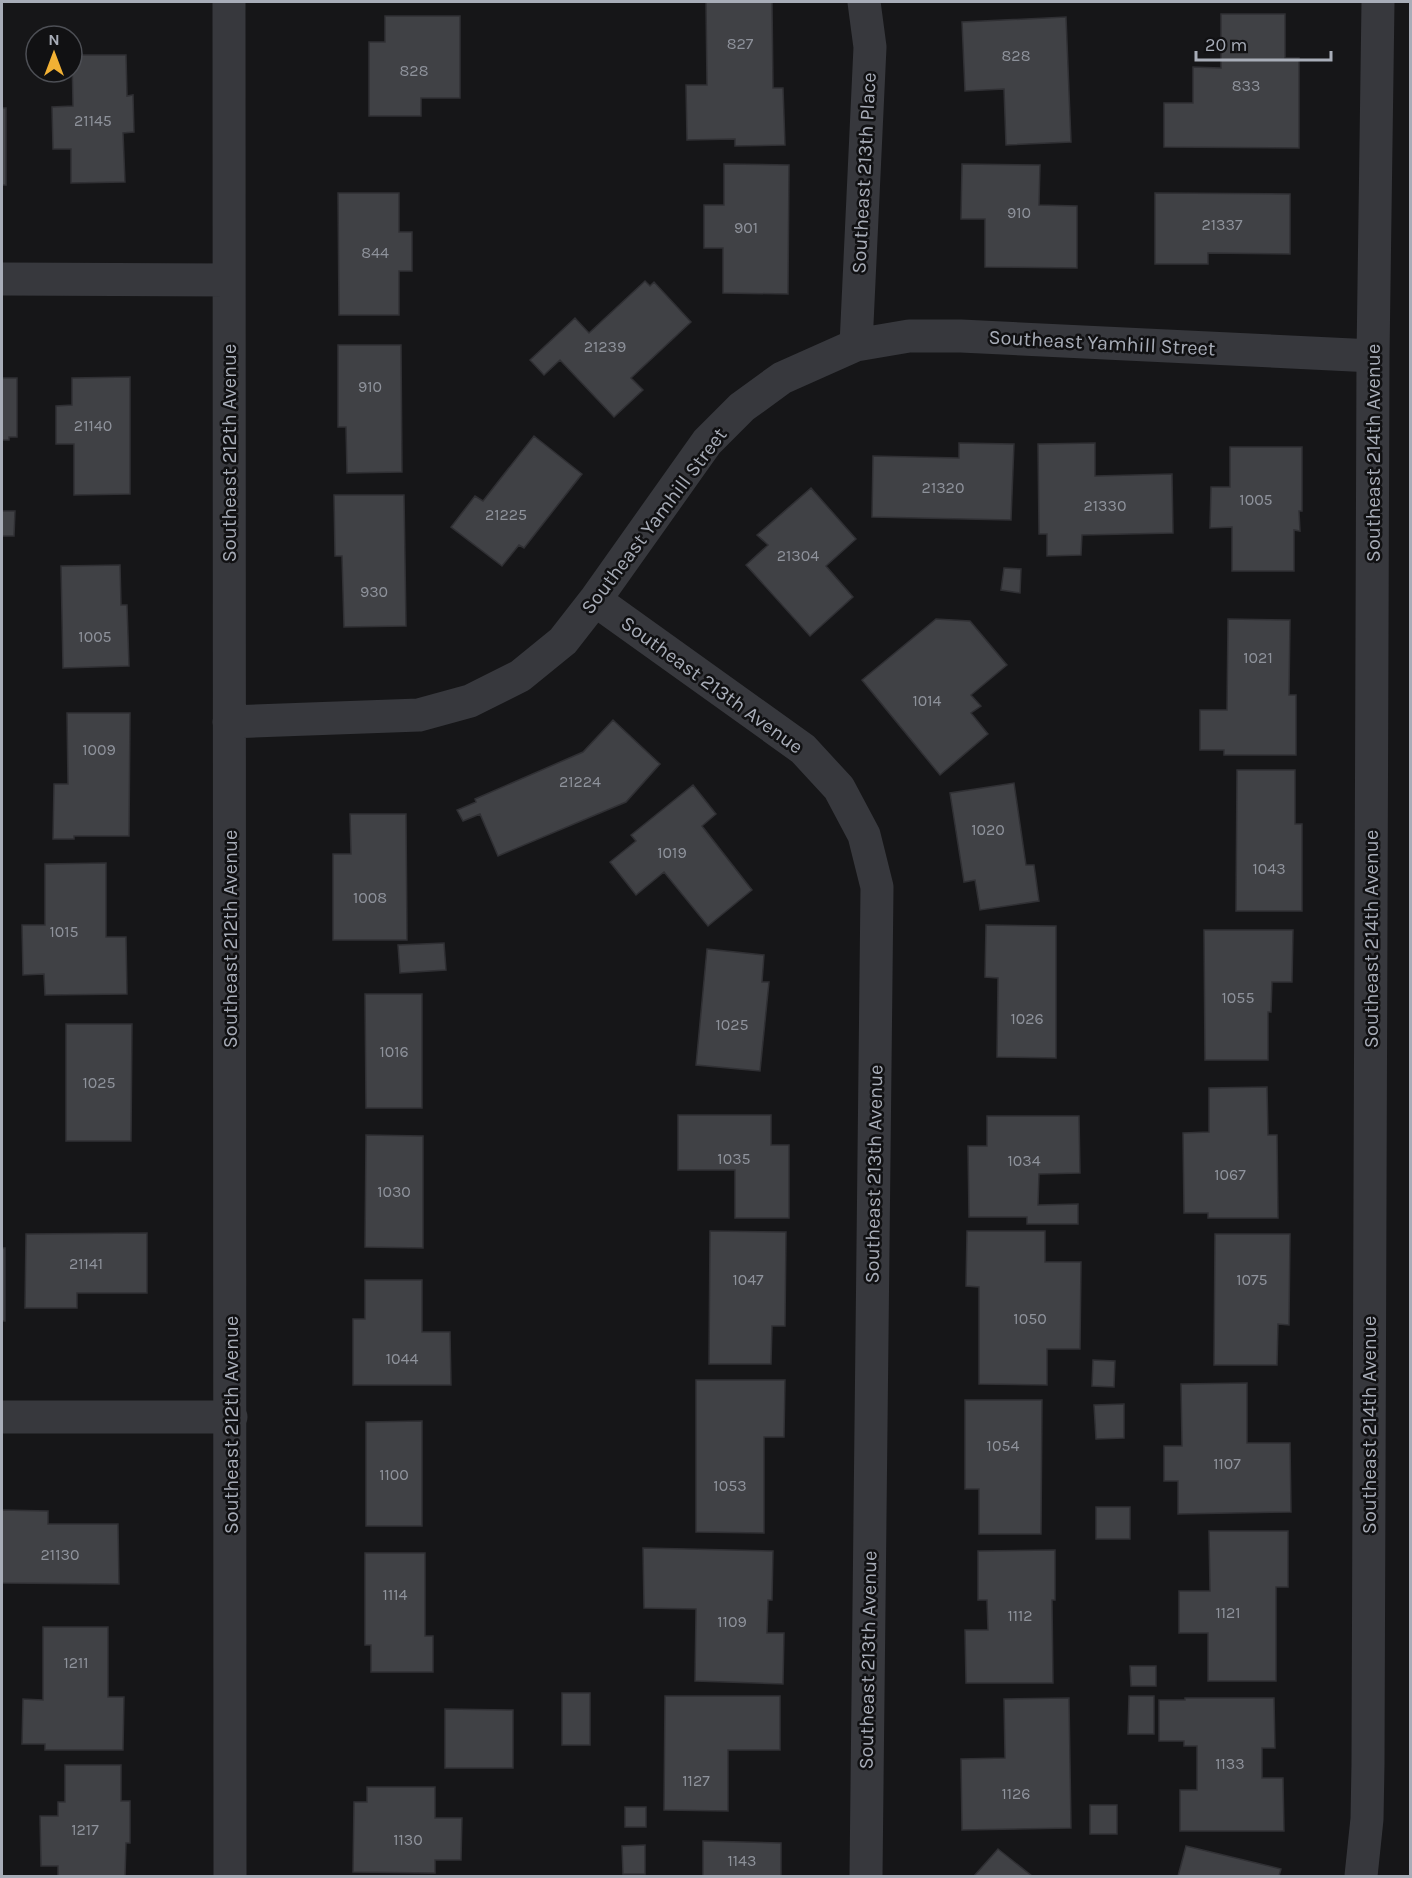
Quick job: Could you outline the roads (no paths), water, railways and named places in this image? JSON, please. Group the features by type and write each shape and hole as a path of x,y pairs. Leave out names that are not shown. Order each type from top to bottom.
{"street":[{"name":"Southeast 212th Avenue","path":"229,2 230,1876"},
{"name":"Southeast 213th Place","path":"856,345 870,47 864,2"},
{"name":"Southeast 214th Avenue","path":"1361,1876 1367,1819 1368,1752 1373,356 1378,2"},
{"path":"2,279 228,280"},
{"name":"Southeast Yamhill Street","path":"229,722 419,715 470,701 520,676 563,641 595,600 707,442 742,407 782,378 856,345 909,336 961,336 1373,356"},
{"name":"Southeast 213th Avenue","path":"595,600 803,748 839,788 864,836 877,887 866,1876"},
{"path":"2,1417 231,1417"}]}
